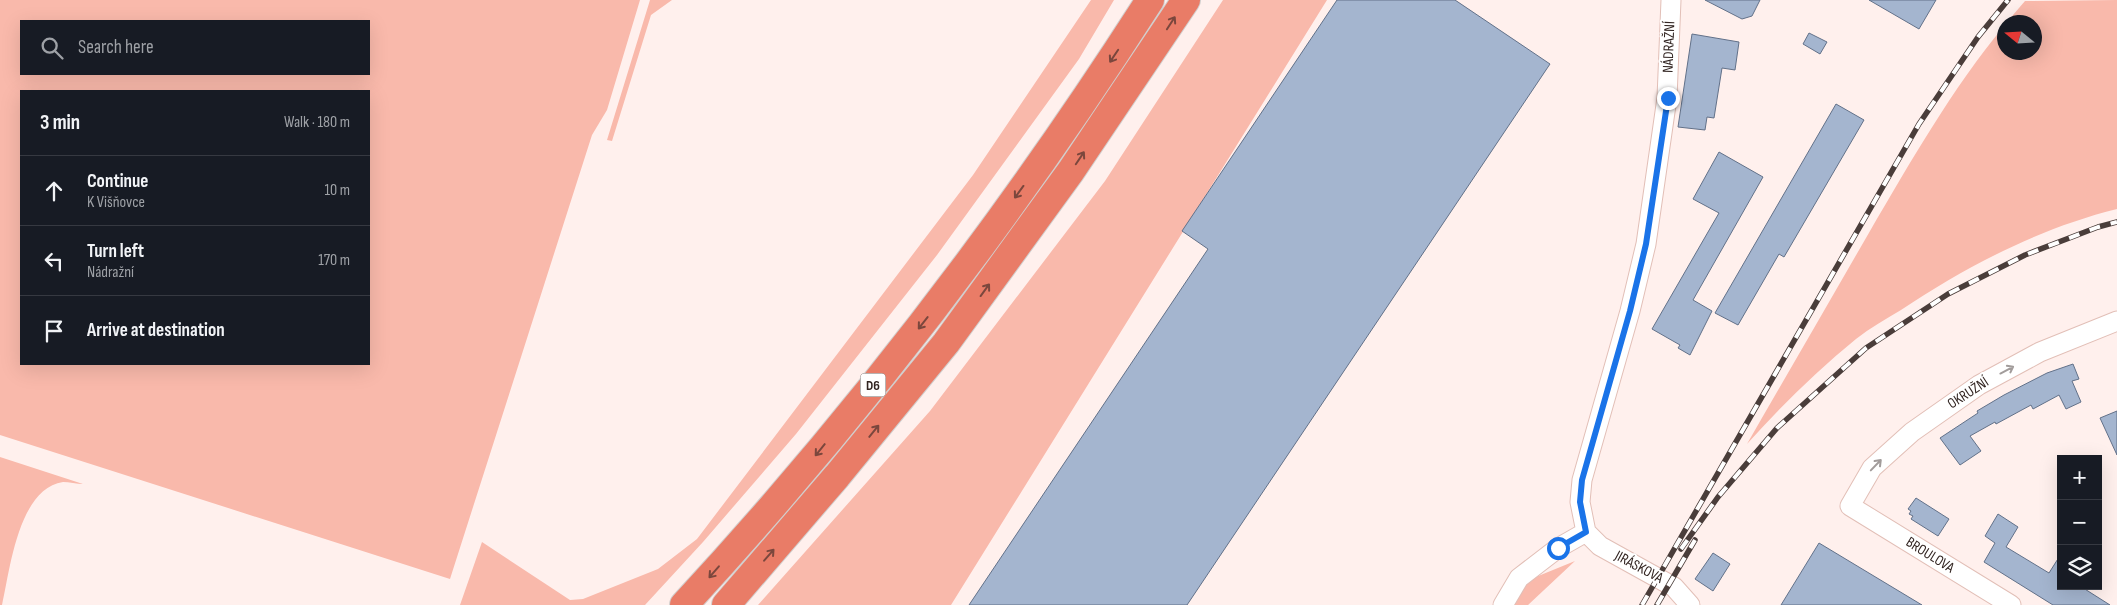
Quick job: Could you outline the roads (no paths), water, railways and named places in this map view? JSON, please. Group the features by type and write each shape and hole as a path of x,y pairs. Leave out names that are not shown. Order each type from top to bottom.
{"highway":[{"name":"D6","path":"684,605 817,454 923,324 1048,153 1150,0"},
{"name":"D6","path":"726,605 837,476 946,343 1071,171 1186,0"}],"street":[{"name":"NÁDRAŽNÍ","path":"1586,532 1580,502 1582,480 1630,311 1646,244 1668,98 1671,0"},
{"name":"OKRUŽNÍ","path":"1850,506 1872,468 1912,432 1979,385 2040,352 2117,321"},
{"name":"BROULOVA","path":"1850,506 2011,605"},
{"path":"1503,605 1520,578 1558,548 1586,532"},
{"name":"JIRÁSKOVA","path":"1586,532 1600,546 1674,587 1690,605"}],"railway":[{"path":"1642,605 1919,124 1978,37 2008,0"},
{"path":"1681,549 1718,497 1777,428 1866,348 1948,294 2025,255 2098,227 2117,222"},
{"path":"1657,605 1695,540"}]}
